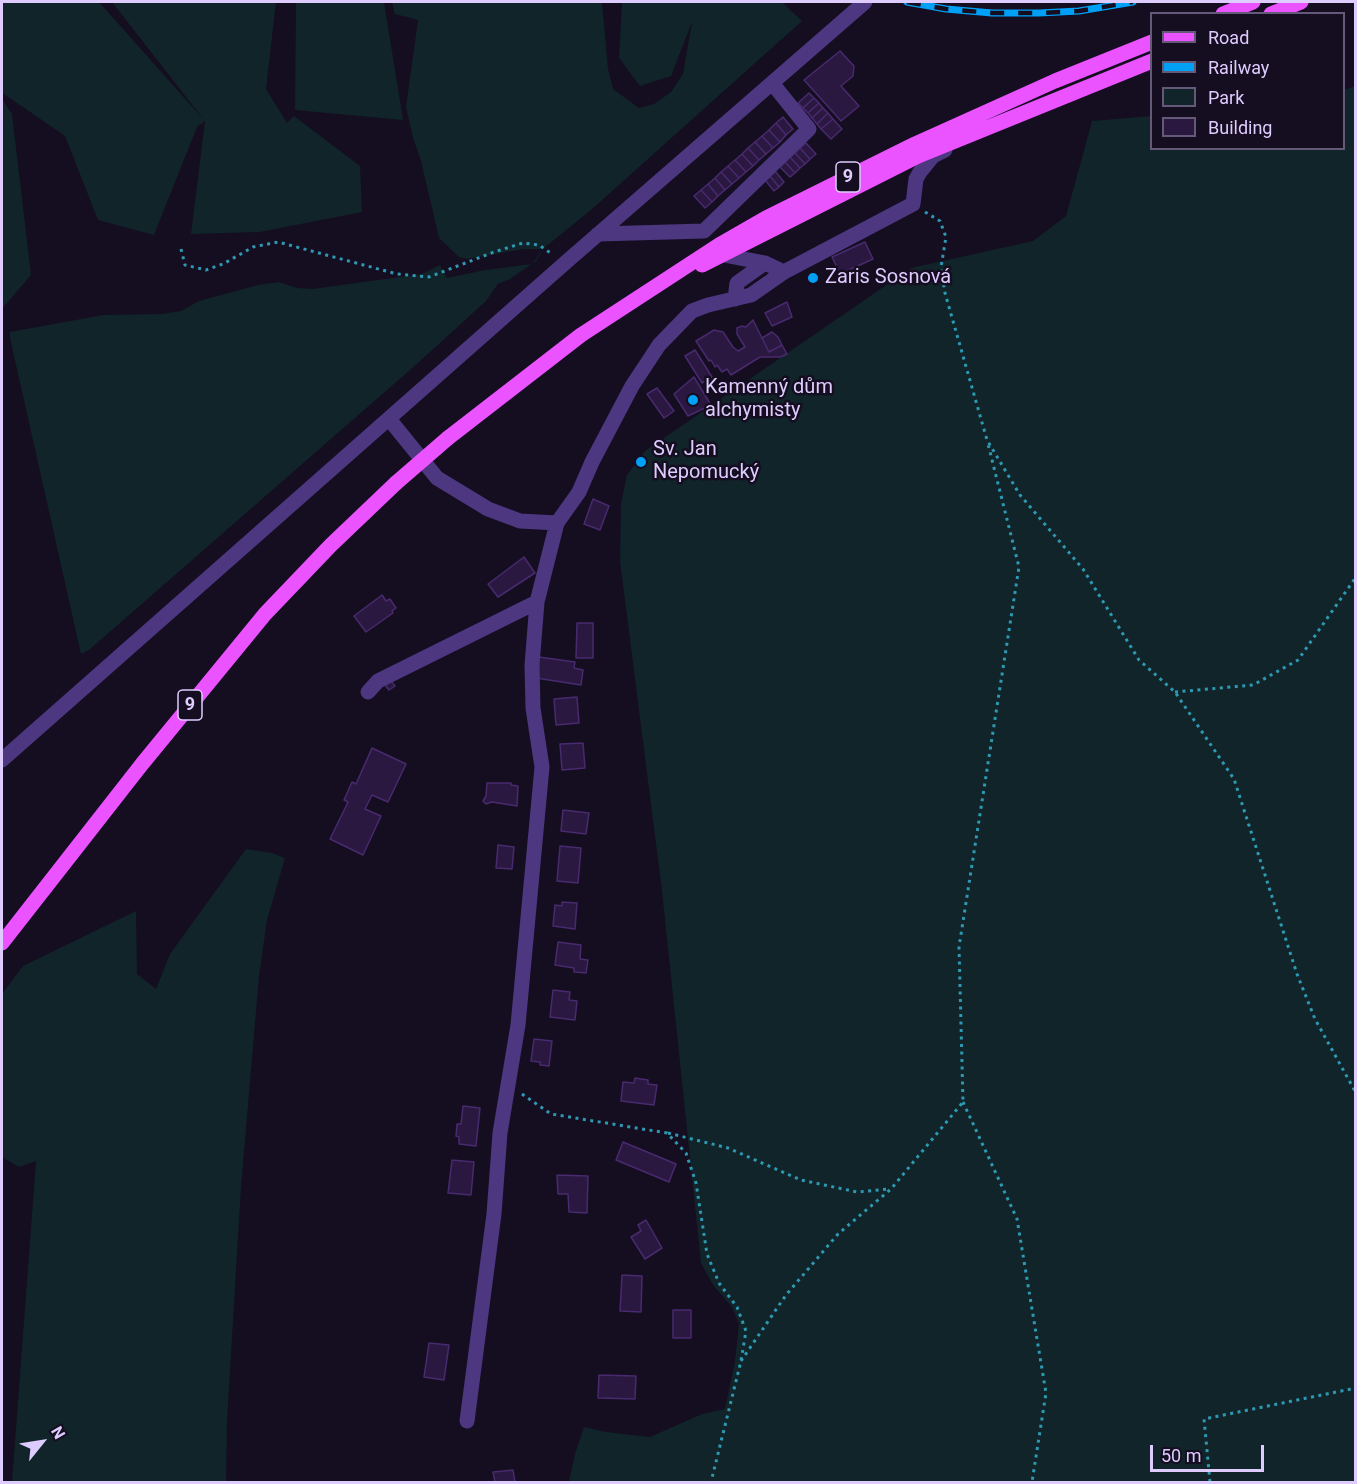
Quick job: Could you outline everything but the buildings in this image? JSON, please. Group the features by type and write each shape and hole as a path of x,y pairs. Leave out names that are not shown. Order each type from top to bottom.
{"main road":[{"path":"1228,12 1253,2"},
{"path":"1276,12 1301,2"},
{"name":"9","path":"2,943 142,764 265,614 396,483 448,438 581,335 719,244 809,196 968,120 1055,81 1150,43"},
{"name":"9","path":"650,290 887,172 973,133 1150,62"}],"street":[{"path":"2,760 598,234 865,2"},
{"path":"598,234 704,231 809,129 772,83"},
{"path":"467,1421 494,1214 500,1133 518,1025 542,767 533,708 532,665 537,602 557,523 579,492 632,386 659,345 692,311 751,295 784,272 914,204 916,179 928,161 973,133"},
{"path":"724,255 765,263 784,272"},
{"path":"735,299 737,283 765,263"},
{"path":"389,419 437,478 477,503 520,520 557,523"},
{"path":"368,692 378,681 537,602"}],"path":[{"path":"914,204 940,221 946,237 942,267 945,293 987,440 1018,567 959,947 963,1102 1017,1220 1046,1393 1032,1482"},
{"path":"181,249 185,266 206,270 223,264 253,247 278,242 396,274 429,277 523,243 539,245 565,263"},
{"path":"987,440 1020,495 1083,569 1139,660 1175,692 1234,778 1297,974 1315,1019 1356,1093"},
{"path":"1175,692 1253,685 1298,660 1356,577"},
{"path":"508,1084 551,1114 667,1133 729,1148 801,1180 857,1192 891,1189"},
{"path":"741,1361 786,1295 838,1234 891,1189 963,1102"},
{"path":"667,1133 686,1153 696,1183 707,1254 719,1283 737,1307 746,1331 741,1361 711,1482"},
{"path":"1210,1482 1204,1419 1356,1388"}],"green space":[{"path":"2,2 99,2 204,120 112,2 276,2 266,89 287,123 294,116 360,166 362,212 260,232 191,234 205,121 197,127 154,235 98,220 65,136 2,91"},
{"path":"296,2 384,2 403,120 295,110"},
{"path":"392,2 602,2 608,69 613,89 639,108 654,104 671,92 683,74 692,22 671,76 640,86 619,58 622,2 782,2 802,21 591,210 544,248 532,264 543,249 524,249 467,259 459,257 439,238 406,107 418,20 395,14"},
{"path":"1355,86 1355,1482 569,1482 584,1427 650,1437 702,1414 725,1409 735,1361 739,1324 732,1307 713,1285 701,1263 662,891 620,561 621,503 627,475 645,451 911,268 1033,241 1066,216 1092,121 1150,116 1150,150 1345,150 1345,90"},
{"path":"2,99 12,114 31,275 2,309"},
{"path":"532,264 498,284 486,301 418,363 89,650 81,654 10,332 103,315 162,314 181,311 199,301 258,285 279,282 297,288 312,289 422,274 440,265 447,278"},
{"path":"246,849 272,853 285,858 267,920 259,976 241,1187 227,1421 226,1482 12,1482 36,1161 19,1167 2,1157 2,994 23,966 136,911 137,974 156,989 170,954"}],"railway":[{"path":"907,2 946,9 992,13 1079,11 1133,2"}],"place":[{"name":"Zaris Sosnová","path":"813,278"},
{"name":"Kamenný dům alchymisty","path":"693,400"},
{"name":"Sv. Jan Nepomucký","path":"641,462"}]}
